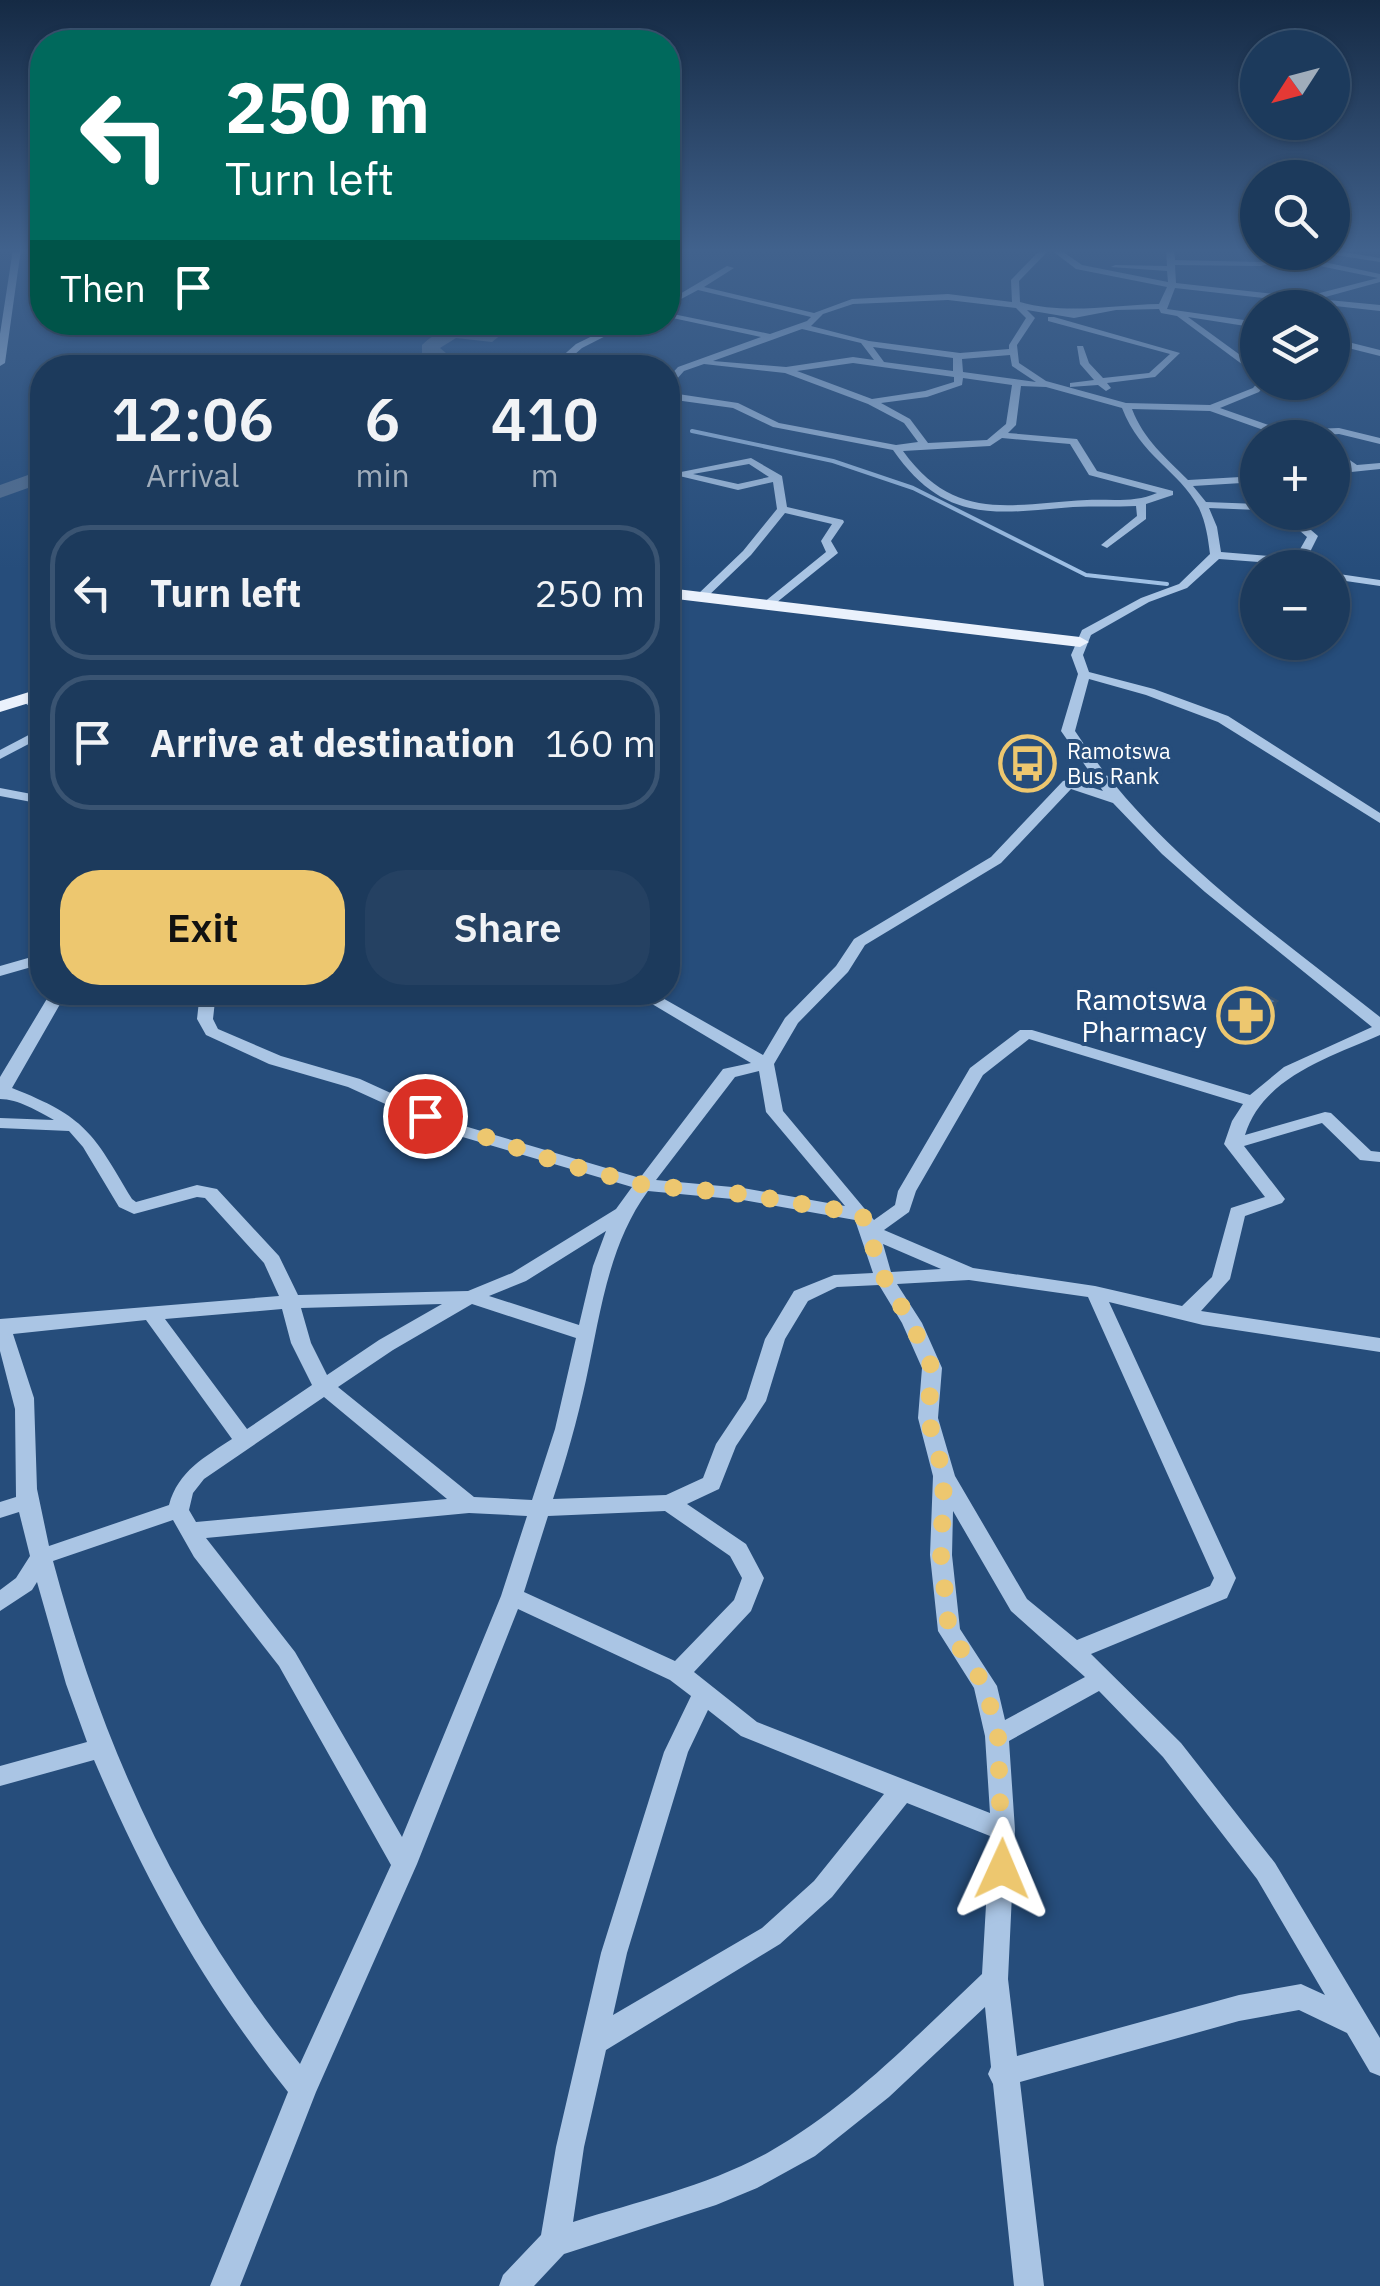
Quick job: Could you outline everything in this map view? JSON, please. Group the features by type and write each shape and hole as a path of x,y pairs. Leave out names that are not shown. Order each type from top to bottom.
{"main road":[{"path":"680,594 1018,632 1081,644"},
{"path":"0,707 30,697"}],"street":[{"path":"680,372 720,356"},
{"path":"876,356 882,364"},
{"path":"871,402 939,391 959,383 956,358 964,356"},
{"path":"1014,356 1021,371 1060,387 1121,403 1211,408 1246,420"},
{"path":"1082,356 1085,364 1121,403 1134,431 1207,506 1216,555"},
{"path":"786,370 842,360 1060,387 1152,374 1173,356"},
{"path":"704,362 786,370 871,402 920,431 924,442 918,447"},
{"path":"680,397 735,404 776,425 896,448 986,444 1001,435 1013,420 1018,384"},
{"path":"1211,408 1240,396"},
{"path":"1350,434 1380,441"},
{"path":"1001,435 1072,441 1094,473 1163,494 1194,492"},
{"path":"896,448 917,481 993,511 1142,504 1163,494"},
{"path":"680,473 751,461 778,478"},
{"path":"1350,465 1356,470"},
{"path":"1350,470 1380,466"},
{"path":"680,476 738,487 778,478"},
{"path":"701,597 747,553 782,509 778,478"},
{"path":"1184,483 1240,481"},
{"path":"1107,545 1142,517 1142,504"},
{"path":"1207,506 1240,507"},
{"path":"768,605 832,554 826,541 839,522 782,509"},
{"path":"1305,550 1313,536 1306,530"},
{"path":"1216,555 1240,558"},
{"path":"1186,1314 1222,1279 1239,1210 1276,1199 1233,1144 1236,1124 1252,1101 1302,1064 1380,1027 1247,920 1119,800 1086,764 1068,732 1084,674 1081,644 1145,600 1183,586 1216,555"},
{"path":"1350,579 1380,583"},
{"path":"1084,674 1150,692 1223,719 1380,818"},
{"path":"0,755 30,739"},
{"path":"1119,800 1068,784 996,860 860,942 842,968 790,1021 766,1064 776,1112 866,1223 883,1276 912,1324 932,1368 928,1418 944,1476 1020,1605 1074,1651 1172,1750 1266,1871 1380,2063"},
{"path":"0,792 30,798"},
{"path":"0,970 30,962"},
{"path":"51,1005 1,1089 56,1110 79,1126 125,1203 134,1208 197,1191 211,1193 272,1260 290,1301 302,1344 322,1384 470,1505"},
{"path":"207,1005 205,1019 212,1032 274,1060 354,1083 455,1129 644,1185 743,1194 866,1223 969,1274"},
{"path":"663,1005 766,1064"},
{"path":"866,1223 902,1208 907,1191 976,1072 1020,1035 1034,1034 1252,1101"},
{"path":"224,2286 303,2089 404,1864 512,1596 565,1430 602,1266 622,1214 729,1073 766,1064"},
{"path":"1233,1144 1325,1117 1366,1156 1380,1156"},
{"path":"0,1123 79,1126"},
{"path":"404,1864 287,1658 223,1580 178,1510 182,1491 197,1473 322,1384 470,1297 519,1276 622,1214"},
{"path":"191,1531 470,1505 539,1508 669,1503 712,1483 726,1444 756,1401 775,1339 801,1296 834,1280 969,1274 1095,1292 1186,1314 1380,1345"},
{"path":"1074,1651 1219,1592 1224,1578 1095,1292"},
{"path":"303,2089 260,2039 202,1957 162,1883 100,1748 71,1666 41,1557 28,1501 24,1399 1,1327 290,1301 470,1297 586,1334"},
{"path":"152,1316 244,1439"},
{"path":"944,1476 941,1555 949,1631 985,1686 998,1736 1004,1830 995,1979 1002,2074 1029,2286"},
{"path":"0,1510 28,1501"},
{"path":"669,1503 738,1550 753,1578 743,1606 678,1673"},
{"path":"0,1602 24,1584 41,1557 178,1510"},
{"path":"512,1596 678,1673 749,1728 1004,1830"},
{"path":"998,1736 1101,1679"},
{"path":"555,2242 592,2043 614,1953 676,1752 703,1695"},
{"path":"0,1776 100,1748"},
{"path":"592,2043 771,1936 823,1890 903,1788"},
{"path":"514,2286 555,2242 721,2187 803,2147 901,2068 995,1979"},
{"path":"1002,2074 1239,2008 1302,1997 1354,2024 1380,2044"}],"building":[{"path":"1247,986 1277,1001 1250,1017 1221,1002"}],"waterway":[{"path":"692,431 833,461 913,488 1086,575 1167,584"},
{"path":"0,492 30,481"}],"place":[{"name":"Ramotswa Bus Rank","path":"1028,763"},
{"name":"Ramotswa Pharmacy","path":"1246,1015"}],"route":[{"path":"425,1116 561,1163 644,1185 743,1194 862,1214 883,1276 912,1324 932,1368 928,1418 944,1476 941,1555 949,1631 985,1686 998,1736 1004,1830 1002,1869"}]}
